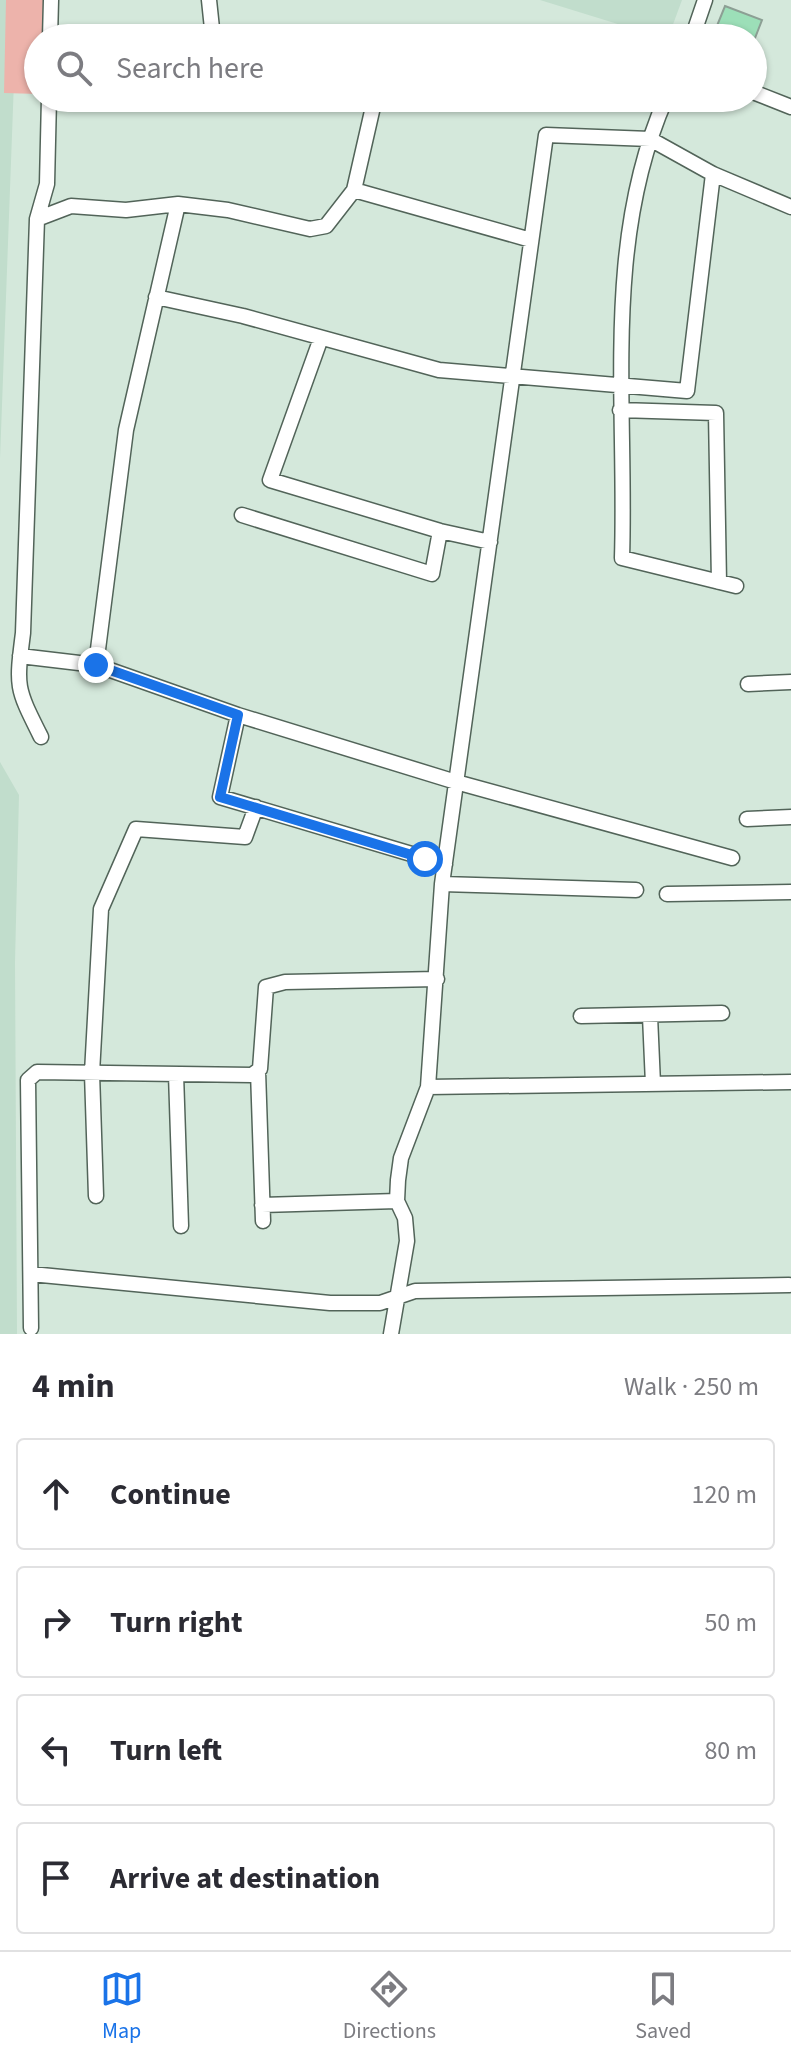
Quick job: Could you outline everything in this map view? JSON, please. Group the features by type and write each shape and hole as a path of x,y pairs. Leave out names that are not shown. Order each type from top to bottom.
{"street":[{"path":"50,24 51,0"},
{"path":"209,0 212,24"},
{"path":"697,24 705,0"},
{"path":"767,98 791,107"},
{"path":"41,737 19,689 37,219 47,184 49,112"},
{"path":"37,219 71,206 126,210 178,204 228,210 310,229 326,226 354,190 372,112"},
{"path":"657,112 627,250 619,385 622,558 736,586"},
{"path":"391,1334 395,1296 407,1241 405,1218 397,1201 401,1158 428,1087 442,884 546,135 650,139 713,174 791,207"},
{"path":"156,297 439,370 687,391 713,174"},
{"path":"354,190 531,240"},
{"path":"96,665 126,430 178,204"},
{"path":"321,338 270,480 440,531 490,542"},
{"path":"620,410 716,413 719,582"},
{"path":"242,515 432,574 440,531"},
{"path":"20,656 96,665 238,715 456,782 732,858"},
{"path":"748,684 791,682"},
{"path":"238,715 220,797 445,864"},
{"path":"96,1196 92,1073 101,909 136,829 245,837 256,807"},
{"path":"747,819 791,817"},
{"path":"442,884 636,890"},
{"path":"667,894 791,892"},
{"path":"263,1221 258,1071 266,987 285,982 437,979"},
{"path":"581,1016 722,1013"},
{"path":"650,1016 653,1084"},
{"path":"31,1328 28,1080 37,1072 252,1075 258,1071"},
{"path":"176,1074 181,1226"},
{"path":"428,1087 791,1082"},
{"path":"262,1205 397,1201"},
{"path":"31,1274 330,1303 380,1303 415,1291 789,1285"}],"shaded area":[{"path":"0,0 17,0 0,459"},
{"path":"6,0 46,0 45,24 24,24 24,94 4,93"},
{"path":"540,0 682,0 673,24 618,24"},
{"path":"0,762 19,795 15,962 17,1334 0,1334"}],"building":[{"path":"725,6 762,20 760,24 718,24"}],"route":[{"path":"96,665 238,715 220,797 425,859"}]}
